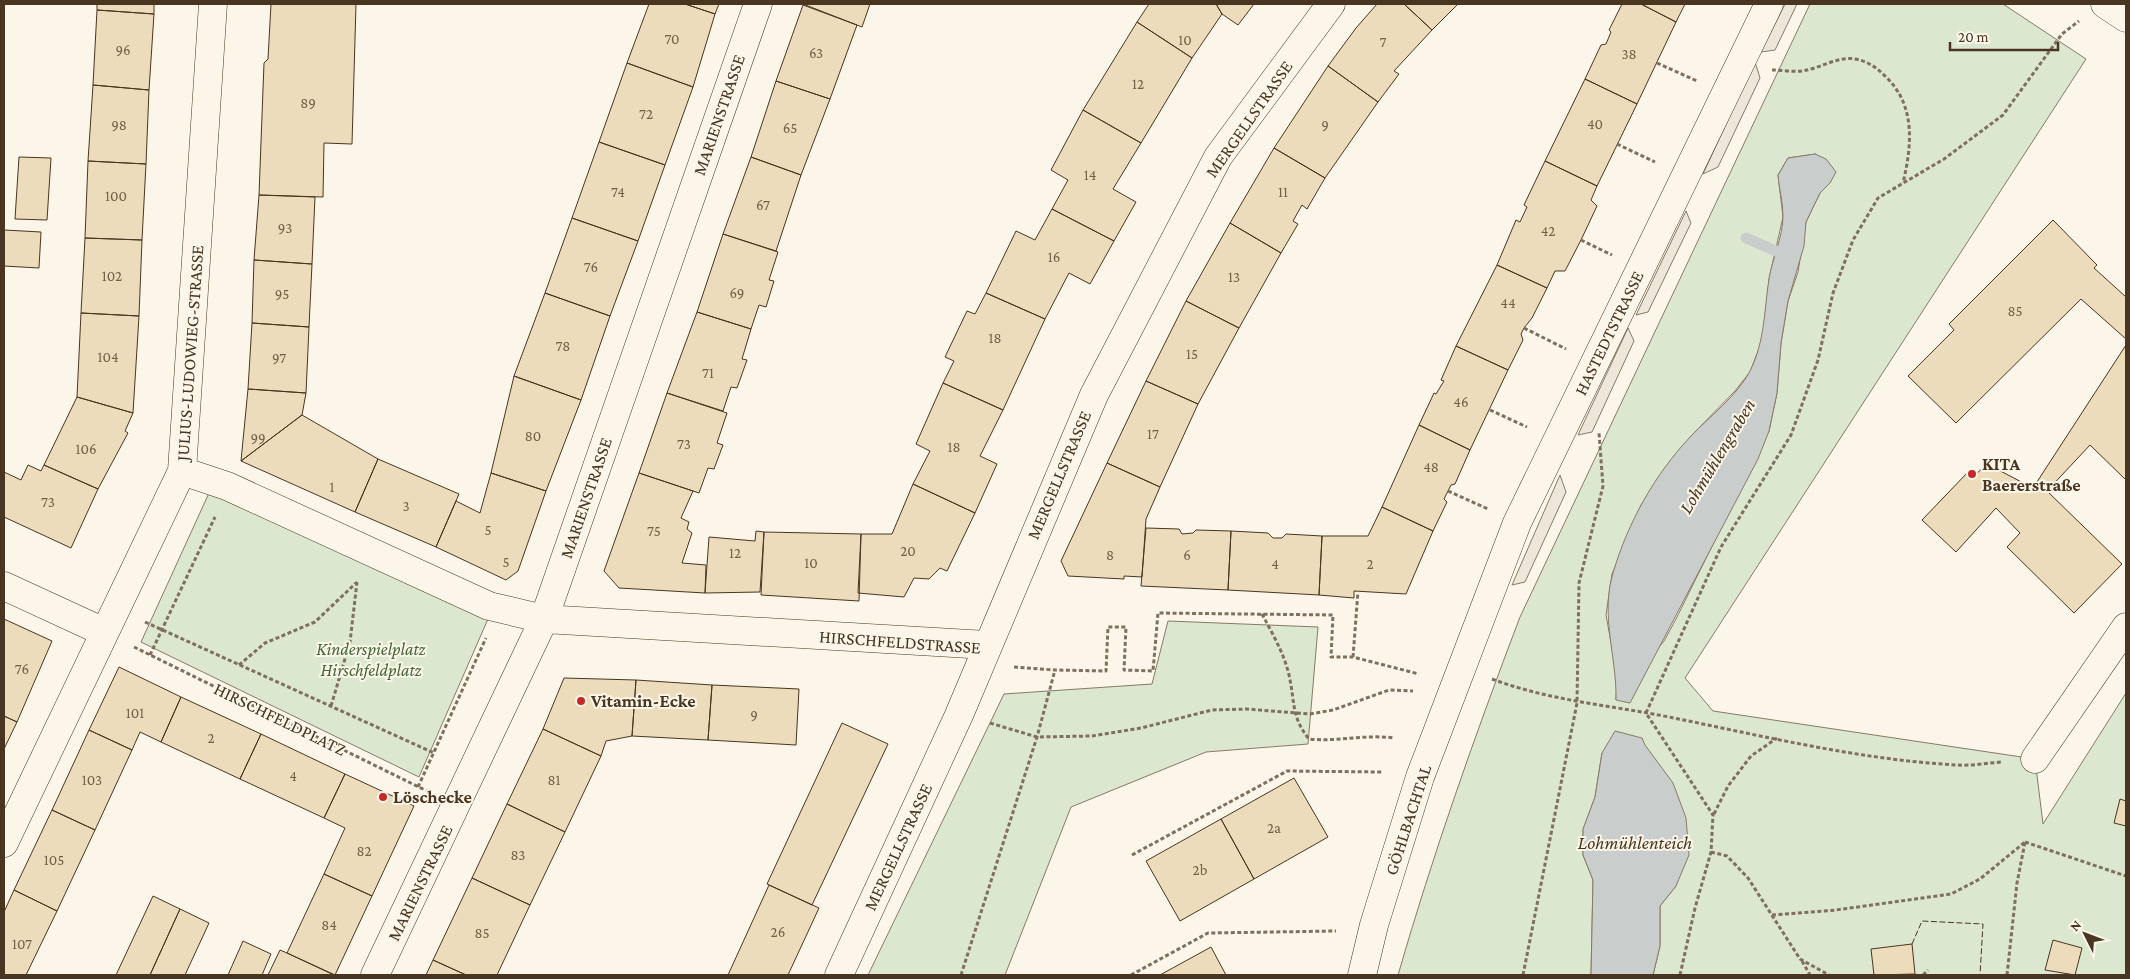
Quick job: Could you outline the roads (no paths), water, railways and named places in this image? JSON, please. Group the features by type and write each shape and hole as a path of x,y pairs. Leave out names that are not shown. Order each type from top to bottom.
{"street":[{"name":"JULIUS-LUDOWIEG-STRASSE","path":"4,842 182,471 212,4"},
{"name":"MARIENSTRASSE","path":"375,975 544,619 758,4"},
{"name":"MERGELLSTRASSE","path":"839,975 959,715 1094,395 1218,157 1331,4"},
{"name":"HASTEDTSTRASSE","path":"1475,673 1517,523 1769,4"},
{"path":"2095,10 2126,18"},
{"path":"182,471 227,486 490,606 544,619"},
{"path":"4,586 109,620"},
{"name":"HIRSCHFELDSTRASSE","path":"544,619 987,646"},
{"path":"2035,759 2126,628"},
{"name":"GÖHLBACHTAL","path":"1362,975 1374,925 1420,777 1475,673"}],"water":[{"path":"1815,154 1826,159 1836,172 1830,183 1820,193 1806,222 1804,246 1788,301 1781,343 1777,393 1769,431 1758,459 1630,703 1616,700 1608,605 1609,589 1619,554 1626,535 1644,500 1666,466 1691,436 1731,397 1750,371 1759,348 1769,279 1783,224 1778,175 1788,158"},
{"name":"Lohmühlenteich","path":"1615,731 1642,738 1645,745 1673,783 1686,818 1689,855 1676,886 1660,906 1660,946 1653,975 1591,975 1593,880 1583,855 1583,829 1595,797 1602,753"}],"waterway":[{"name":"Lohmühlengraben","path":"1746,238 1790,257"}],"place":[{"name":"KITA Baererstraße","path":"1972,474"},
{"name":"Vitamin-Ecke","path":"581,701"},
{"name":"Löschecke","path":"383,797"}],"park label":[{"name":"Kinderspielplatz Hirschfeldplatz","path":"371,660"}]}
